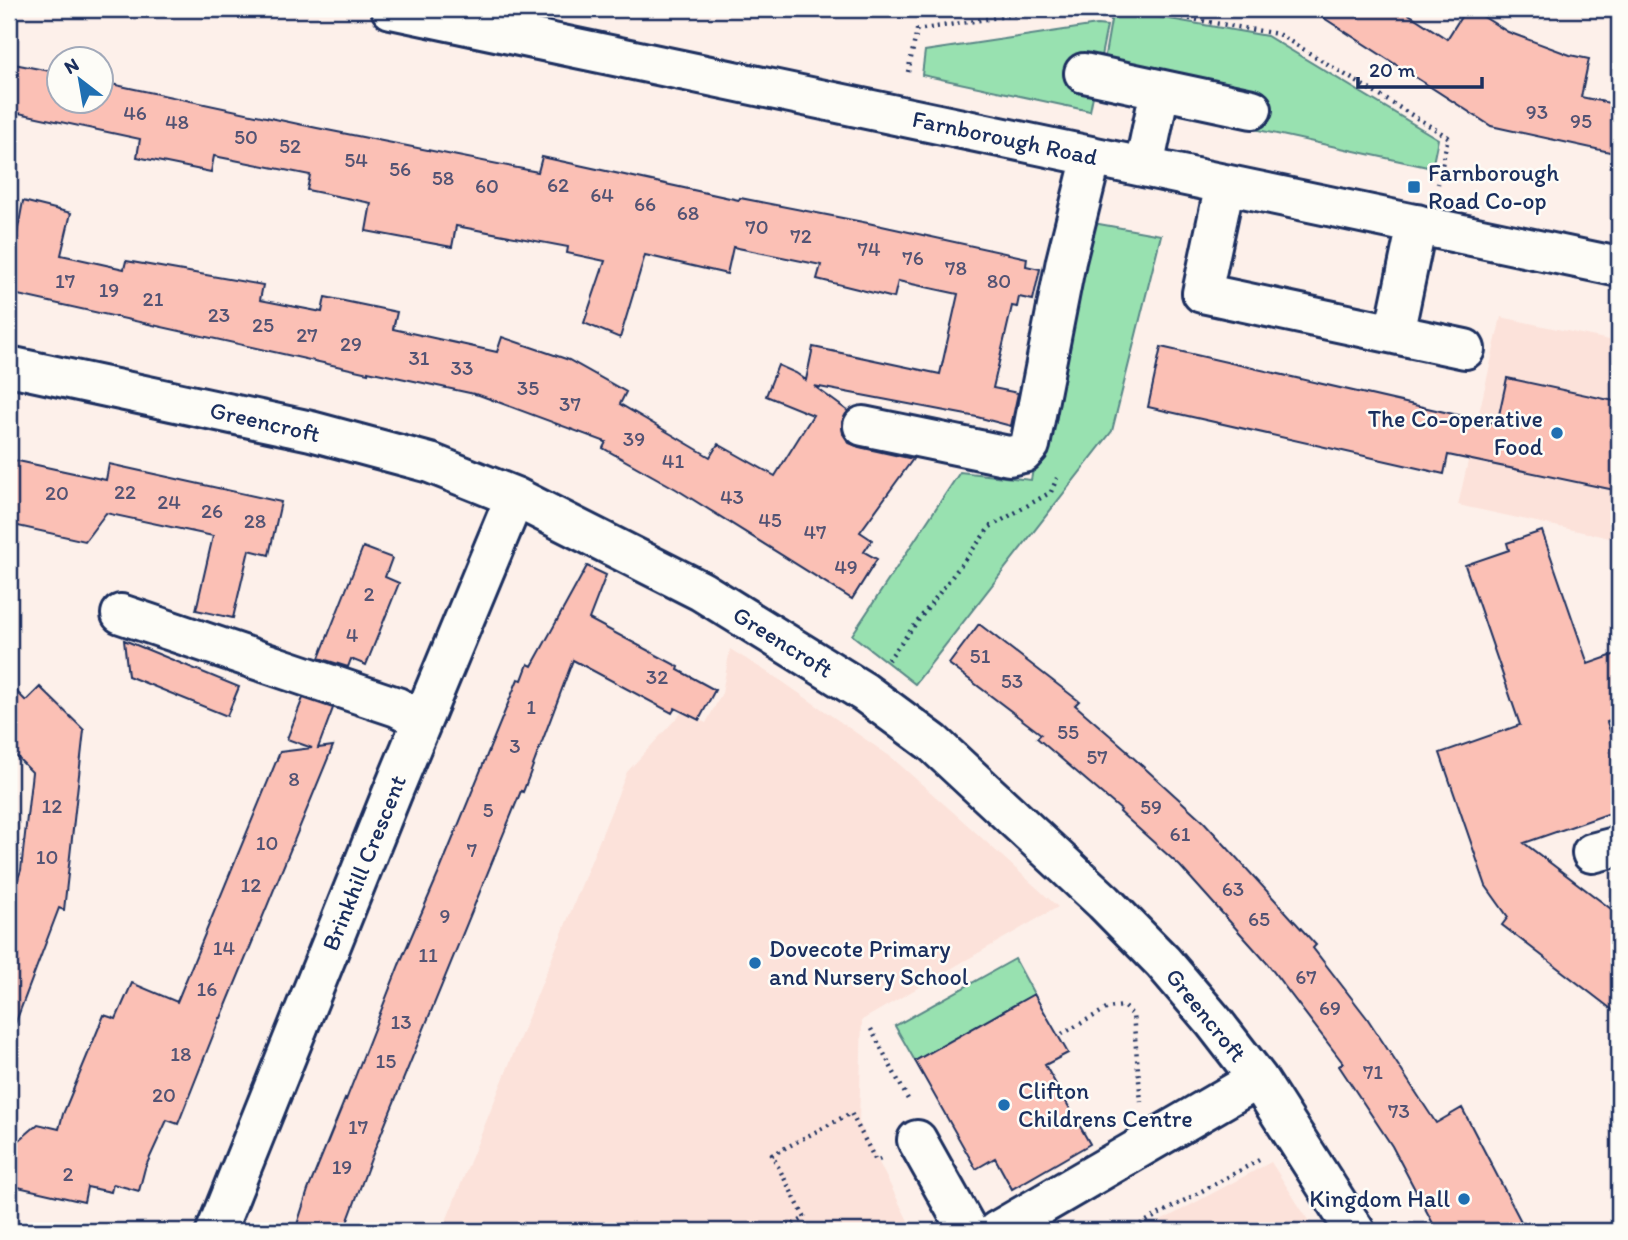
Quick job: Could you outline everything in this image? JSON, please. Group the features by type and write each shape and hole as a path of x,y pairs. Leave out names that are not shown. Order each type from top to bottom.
{"street":[{"name":"Farnborough Road","path":"391,9 1619,267"},
{"path":"1084,73 1252,110"},
{"path":"1143,167 1160,90"},
{"path":"863,426 1009,456 1023,453 1030,445 1066,261 1092,156"},
{"path":"1225,184 1202,293 1465,349"},
{"path":"1394,334 1418,224"},
{"name":"Greencroft","path":"9,366 311,431 430,463 515,497 701,591 864,692 933,743 1104,902 1163,962 1258,1079 1355,1231"},
{"name":"Brinkhill Crescent","path":"216,1231 515,497"},
{"path":"121,614 397,707 422,720"},
{"path":"997,1231 1258,1079"},
{"path":"917,1140 968,1231"}],"path":[{"path":"908,72 917,30 1050,9"},
{"path":"1134,9 1278,34 1448,137 1438,184"},
{"path":"1062,1034 1108,1007 1123,1006 1133,1015 1141,1104 1159,1137"},
{"path":"781,1231 805,1219 772,1154 851,1113 876,1161 927,1135 871,1030"},
{"path":"1128,1231 1296,1138"}],"shaded area":[{"path":"1501,317 1619,342 1619,540 1458,505"},
{"name":"Dovecote Primary and Nursery School","path":"730,649 780,680 891,757 1058,907 862,1020 859,1122 913,1231 442,1231 627,772 682,712 706,723 722,693"},
{"path":"1271,1162 1315,1231 1142,1231"}],"green space":[{"path":"1113,9 1267,36 1438,139 1432,168 1098,95"},
{"path":"1097,25 1107,26 1090,111 922,75 925,51"},
{"path":"1082,221 1161,235 1112,431 915,684 852,635 960,472 1031,480"},
{"path":"1015,959 1034,994 915,1061 895,1026"}],"building":[{"path":"1310,9 1401,9 1447,39 1466,9 1471,9 1508,32 1570,55 1589,59 1581,97 1619,105 1619,154 1491,126"},
{"path":"9,63 46,70 46,116 116,116 116,85 538,172 542,157 1027,258 1026,266 1040,269 1033,300 1019,297 1017,307 1012,306 993,388 1018,393 1011,426 814,386 848,411 842,422 843,434 849,443 913,459 860,532 872,540 864,552 877,559 852,599 676,489 603,448 606,442 479,395 9,293 9,244 15,245 23,201 71,213 61,255 124,269 126,261 263,285 260,300 322,312 325,297 397,312 393,329 497,352 502,337 569,360 626,392 620,404 710,457 718,444 775,476 813,415 766,396 778,365 806,380 813,347 940,374 958,294 898,281 894,298 817,279 821,265 733,247 727,274 645,255 620,338 584,323 605,261 567,253 568,247 456,226 452,247 366,231 371,203 307,190 310,175 214,156 211,172 137,157 140,139 9,111"},
{"path":"1161,347 1497,424 1507,378 1619,402 1619,491 1448,455 1444,474 1148,407"},
{"path":"9,459 106,480 109,464 281,502 269,555 249,550 233,618 196,610 213,536 106,513 85,541 9,524"},
{"path":"1542,531 1588,664 1619,653 1619,717 1607,722 1619,758 1619,810 1524,843 1619,915 1619,1015 1502,925 1508,917 1486,886 1440,753 1520,725 1465,565 1509,550 1507,543"},
{"path":"363,547 392,558 385,577 399,583 366,665 351,659 348,667 319,658"},
{"path":"587,566 606,575 589,619 679,667 678,670 715,690 699,720 675,708 672,713 573,660 523,792 521,791 372,1156 344,1231 295,1231 308,1190 518,679 522,680 528,664 532,666"},
{"path":"979,624 1079,701 1075,705 1204,822 1316,945 1313,948 1367,1018 1436,1123 1462,1108 1526,1231 1437,1231 1392,1146 1339,1066 1343,1063 1266,962 1180,866 1120,812 1121,810 1037,738 1041,734 949,664"},
{"path":"124,640 239,687 227,716 128,676"},
{"path":"9,684 26,701 40,687 84,730 64,910 59,908 12,1032 9,1031 9,904 21,870 32,772 9,749"},
{"path":"303,698 333,708 318,748 333,746 178,1124 167,1120 145,1168 139,1191 113,1184 111,1192 87,1187 84,1202 9,1185 9,1149 38,1124 59,1129 104,1015 116,1019 132,983 177,1002 280,752 312,748 287,739"},
{"name":"Clifton Childrens Centre","path":"1034,994 1068,1053 1045,1065 1090,1144 1012,1189 995,1158 976,1169 915,1061"}],"place":[{"name":"Farnborough Road Co-op","path":"1414,187"},
{"name":"The Co-operative Food","path":"1557,433"},
{"name":"Dovecote Primary and Nursery School","path":"755,963"},
{"name":"Clifton Childrens Centre","path":"1004,1105"},
{"name":"Kingdom Hall","path":"1464,1199"}]}
